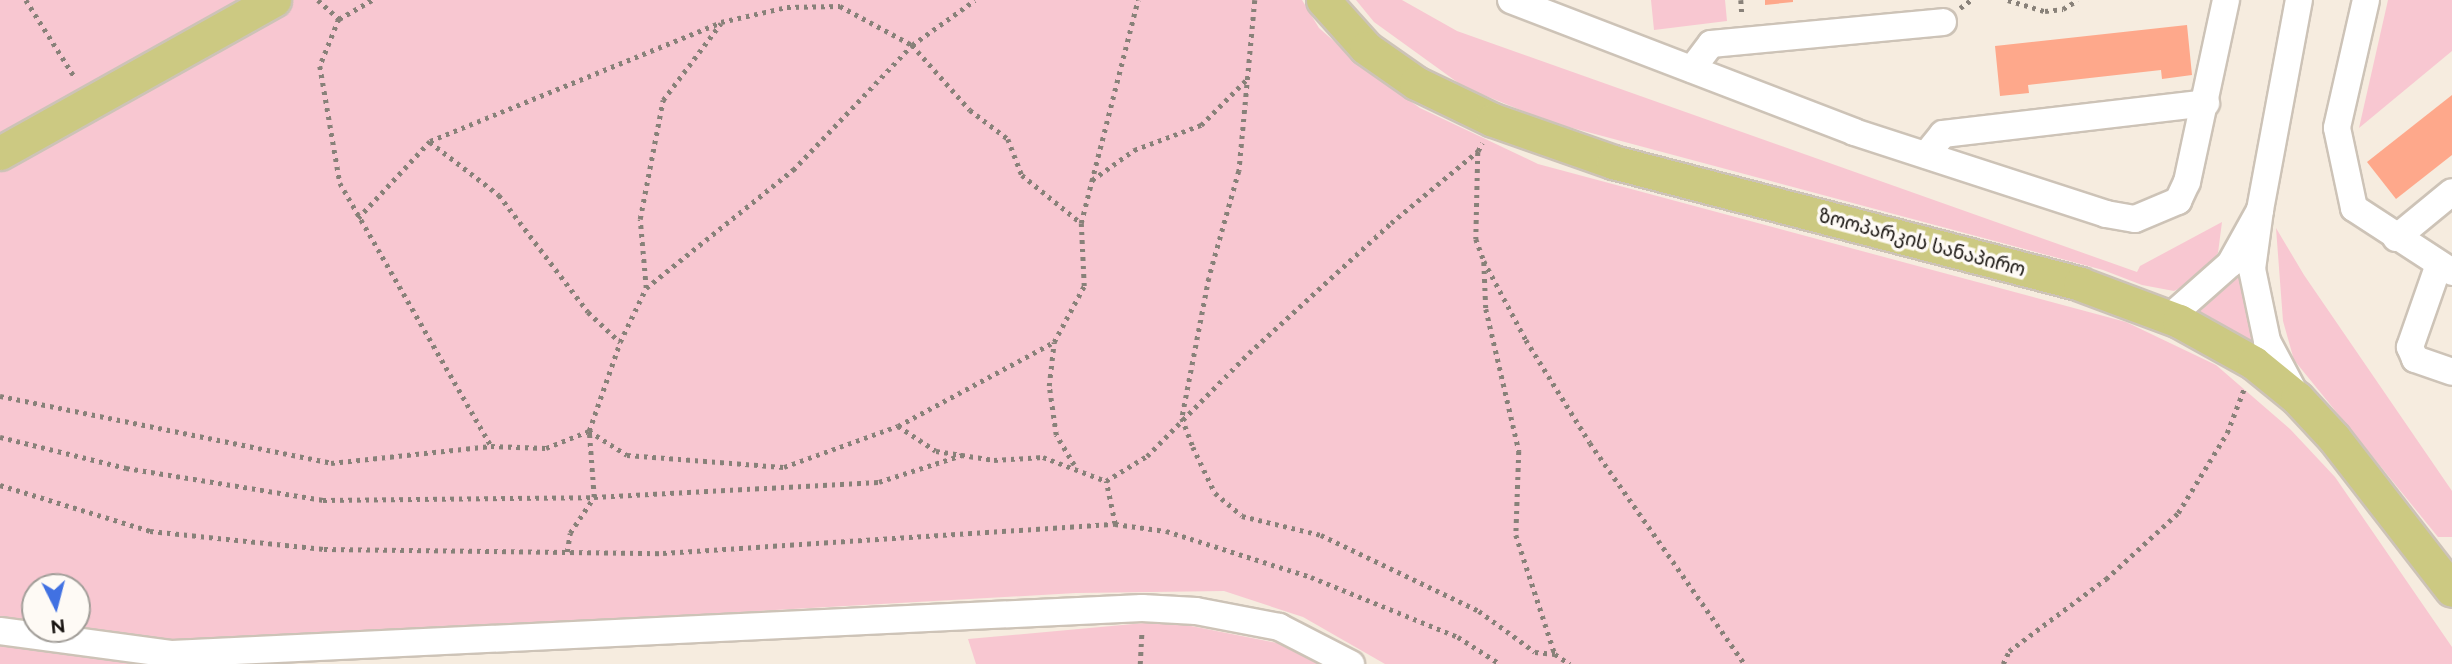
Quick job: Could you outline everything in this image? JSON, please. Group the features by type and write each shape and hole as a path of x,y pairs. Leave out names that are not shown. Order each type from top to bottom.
{"main road":[{"path":"0,153 274,0"},
{"name":"ზოოპარკის სანაპირო","path":"1323,0 1376,55 1416,83 1493,120 1613,162 2080,284 2170,317 2254,363 2297,398 2342,447 2452,590"}],"street":[{"path":"1511,0 1926,155 2106,214 2149,217 2178,201 2187,182 2226,0"},
{"path":"2297,398 2267,341 2252,269 2260,210 2299,0"},
{"path":"2366,0 2337,128 2354,208 2445,269 2410,348 2415,359 2452,372"},
{"path":"1692,69 1711,44 1943,22"},
{"path":"1926,155 1942,134 2206,103"},
{"path":"2396,238 2452,192"},
{"path":"2170,317 2230,264 2260,210"},
{"path":"0,631 172,654 1142,608 1196,611 1279,627 1351,664"}],"path":[{"path":"26,0 91,102"},
{"path":"318,0 339,19"},
{"path":"372,0 339,19 320,66 341,183 358,218 491,446"},
{"path":"567,552 570,533 594,497 589,431 620,342 646,288 793,170 912,45 975,0"},
{"path":"1074,465 1056,435 1049,386 1054,342 1084,286 1081,223 1138,0"},
{"path":"1255,0 1239,171 1209,278 1182,418 1215,493 1242,516 1321,535 1479,611 1535,652 1555,654 1570,664"},
{"path":"2008,0 2045,10 2063,9 2078,0"},
{"path":"358,218 430,141 721,22 787,7 840,6 912,45 971,110 1007,139 1022,175 1081,223"},
{"path":"646,288 640,219 663,100 721,22"},
{"path":"1092,180 1134,149 1201,125 1247,79"},
{"path":"1493,120 1478,151 1476,239 1484,261 1526,340 1590,443 1745,664"},
{"path":"430,141 499,195 588,312 620,342"},
{"path":"1107,481 1147,456 1182,418 1391,223 1478,151"},
{"path":"1484,261 1486,309 1519,451 1516,535 1555,654"},
{"path":"589,431 627,455 784,467 898,426 1054,342"},
{"path":"2003,664 2009,651 2106,579 2178,513 2227,433 2254,363"},
{"path":"0,396 331,463 491,446 546,448 589,431"},
{"path":"898,426 936,451 994,460 1043,457 1074,465 1107,481"},
{"path":"0,437 126,468 323,500 594,497 879,482 962,455"},
{"path":"1107,481 1115,524"},
{"path":"0,485 150,531 324,550 663,553 1115,524 1167,531 1311,577 1458,637 1500,664"},
{"path":"1140,664 1142,608"}],"shaded area":[{"path":"0,0 249,0 0,136"},
{"path":"294,0 1302,0 1319,28 1369,72 1420,108 1538,164 2126,322 2216,365 2290,429 2335,477 2452,647 2452,664 1385,664 1303,617 1224,591 1076,593 196,643 91,629 91,573 21,573 21,619 0,617 0,166"},
{"path":"1356,0 1402,0 1457,31 2137,272 2140,266 2222,222 2218,253 2198,279 2174,291 2142,285 2103,270 1550,122 1464,87 1374,22"},
{"path":"1651,0 1725,0 1727,21 1654,30"},
{"path":"2388,0 2452,0 2452,51 2359,128"},
{"path":"2276,228 2304,275 2452,491 2452,537 2438,537 2294,360 2283,321"},
{"path":"2241,274 2258,352 2195,316"},
{"path":"1166,621 1282,644 1321,664 976,664 968,639"},
{"path":"0,643 143,664 0,664"}],"building":[{"path":"1765,0 1793,0 1793,2 1765,5"},
{"path":"2187,25 2192,75 2162,79 2161,70 2028,85 2029,93 2000,96 1995,46"},
{"path":"2452,95 2452,155 2396,199 2367,162"}]}
